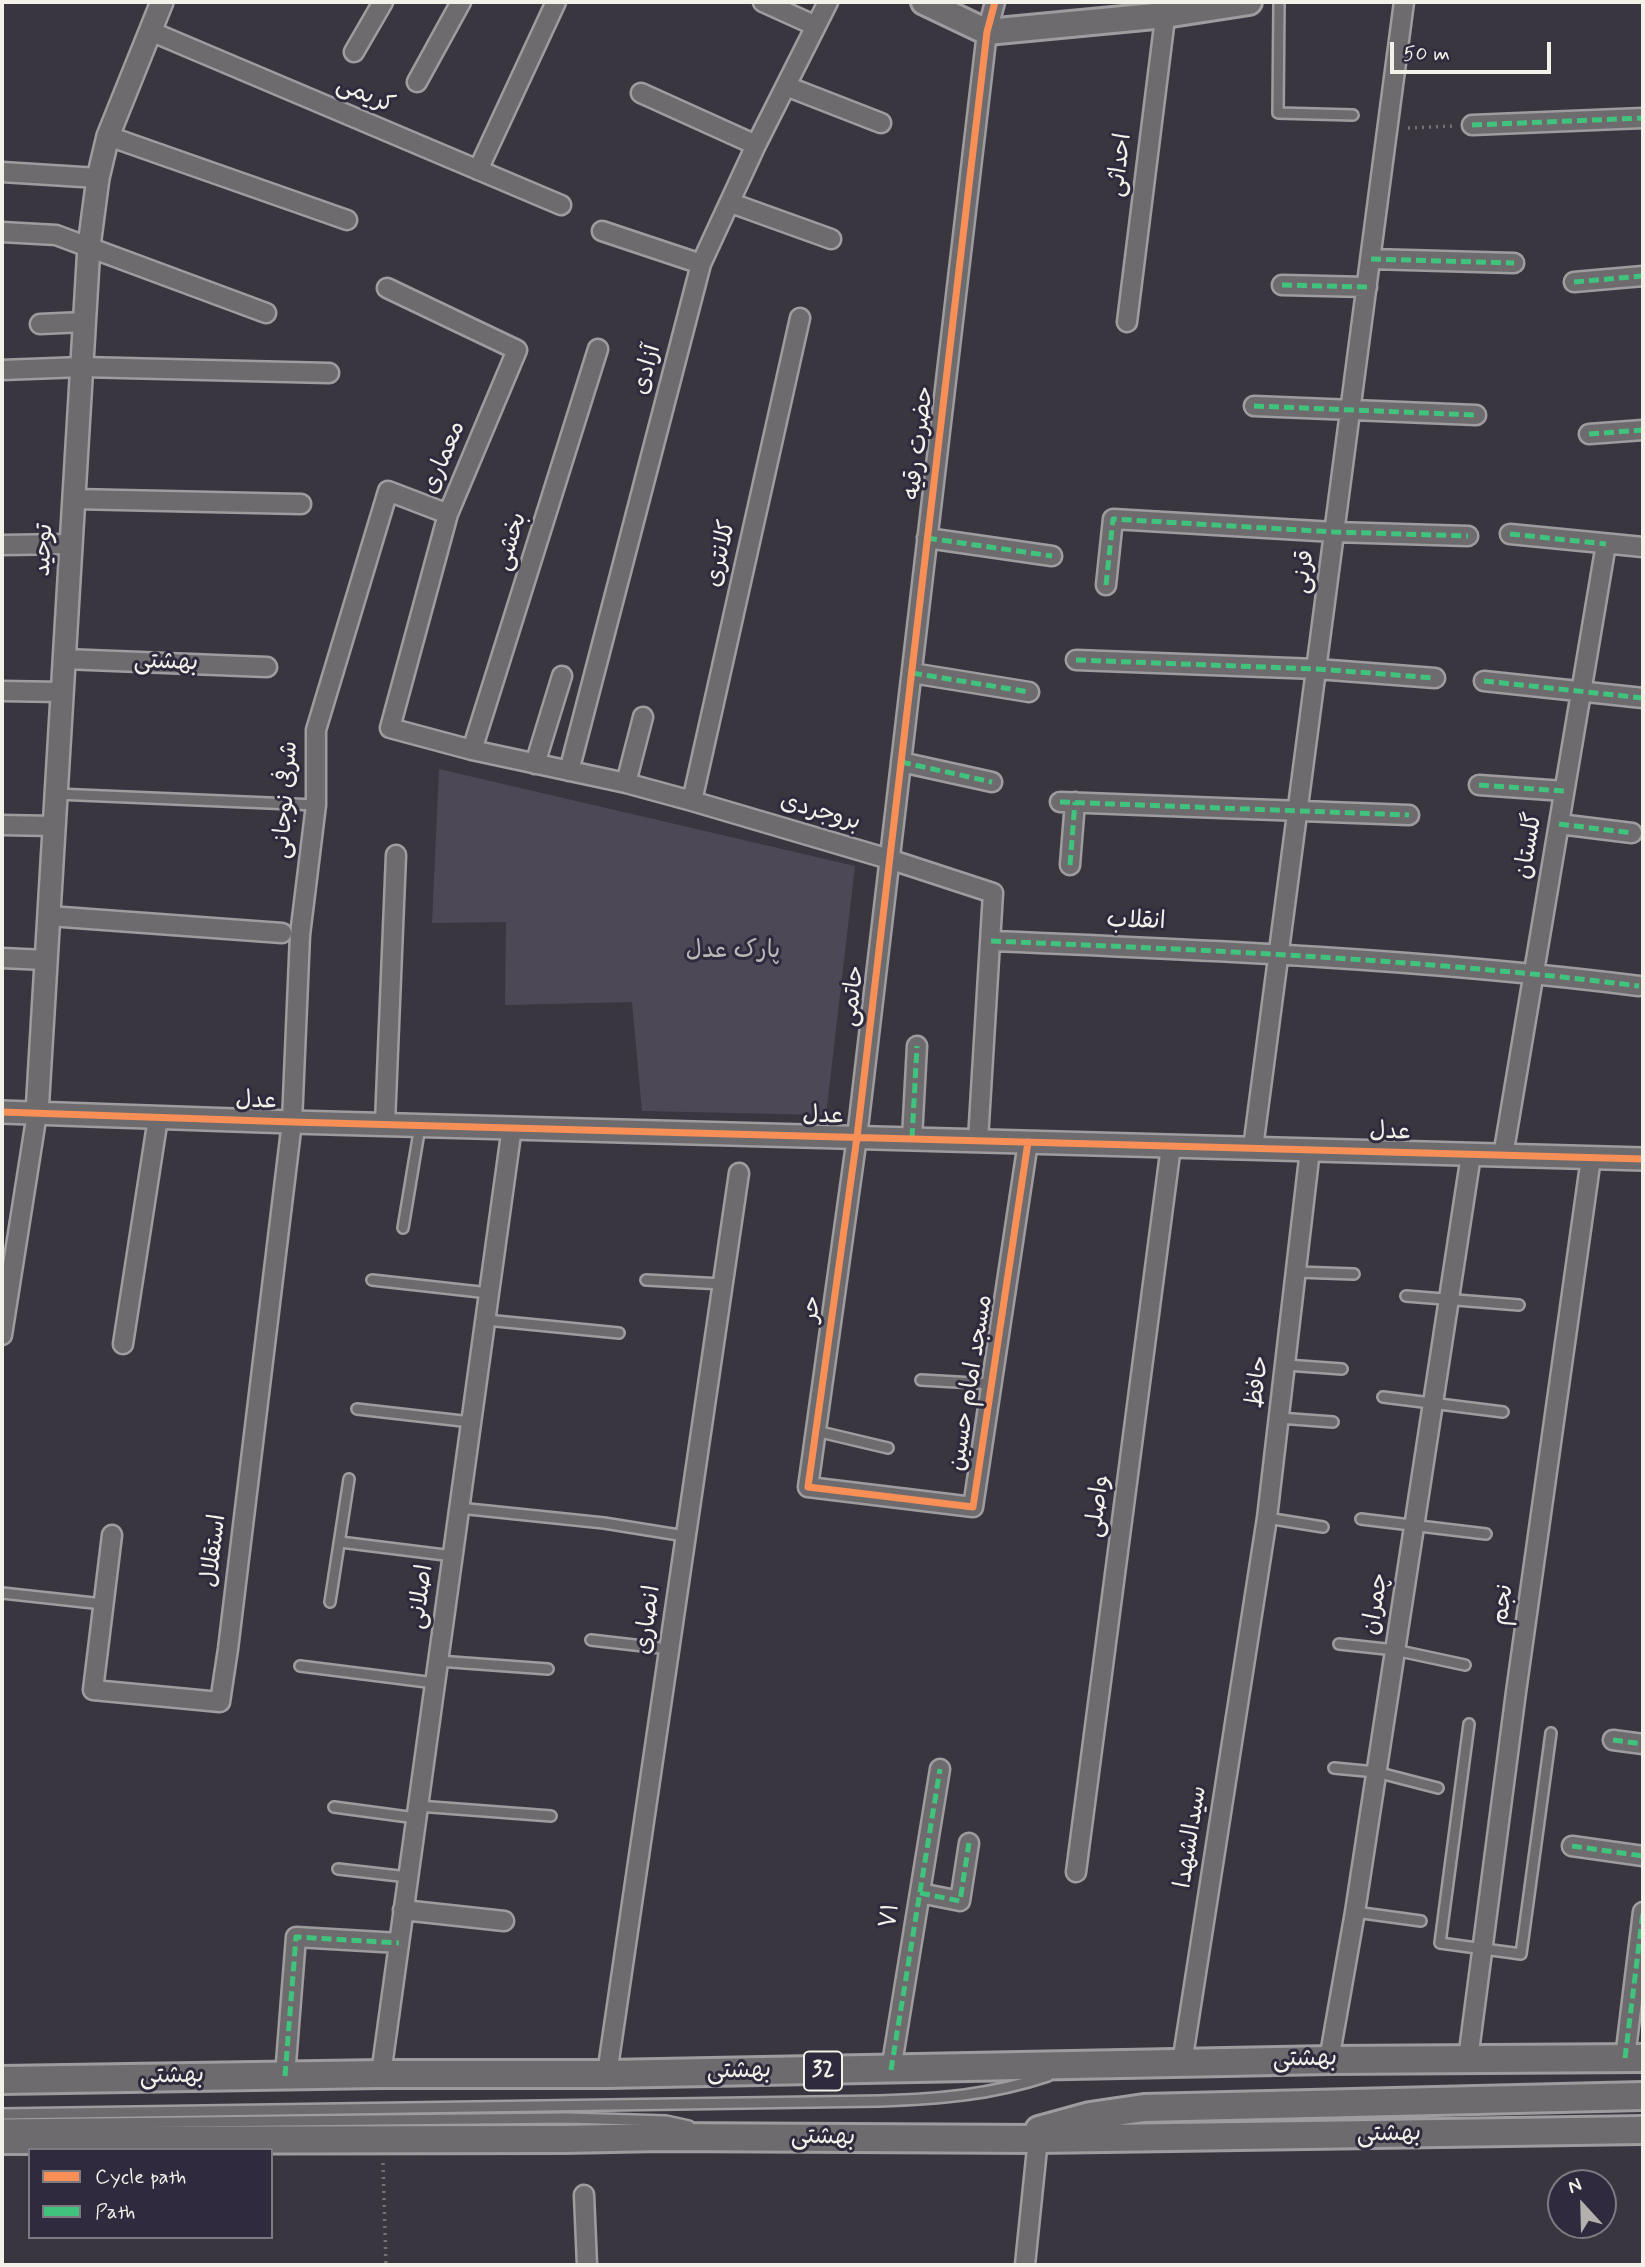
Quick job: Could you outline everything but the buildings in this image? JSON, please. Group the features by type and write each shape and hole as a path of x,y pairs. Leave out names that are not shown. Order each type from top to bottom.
{"main road":[{"path":"924,2 988,32 1166,8 1250,2"},
{"name":"بهشتى","path":"2,2080 381,2074 607,2074 1329,2060 1634,2058"},
{"path":"1003,2140 1090,2116 1144,2108 1643,2096"},
{"name":"بهشتی","path":"2,2140 747,2137 1003,2140 1643,2130"}],"street":[{"name":"توحید","path":"37,1113 89,246 98,178 108,135 162,2"},
{"path":"354,52 383,2"},
{"path":"417,82 461,2"},
{"path":"478,170 556,2"},
{"path":"763,2 816,26"},
{"name":"آزادی","path":"569,771 701,264 756,145 828,2"},
{"name":"حضرت رقیه","path":"889,859 988,32 995,2"},
{"name":"قرنی","path":"1253,1148 1404,2"},
{"name":"احداثی","path":"1127,322 1166,8"},
{"name":"کریمی","path":"150,31 561,205"},
{"path":"786,86 881,123"},
{"path":"641,93 756,145"},
{"path":"1472,125 1643,118"},
{"path":"108,135 347,220"},
{"path":"2,172 98,178"},
{"path":"730,203 831,239"},
{"path":"602,231 701,264"},
{"path":"2,232 56,235 266,313"},
{"path":"1371,259 1514,263"},
{"path":"1574,282 1643,276"},
{"path":"1282,285 1367,287"},
{"name":"معماری","path":"387,288 517,350 448,514 390,728"},
{"name":"کلانتری","path":"692,801 800,318"},
{"path":"40,324 84,322"},
{"name":"بخشی","path":"472,750 598,349"},
{"path":"2,370 82,367 329,373"},
{"path":"1254,406 1476,415"},
{"path":"1589,433 1643,430"},
{"name":"شرفی نوجانی","path":"292,1122 300,934 316,805 317,730 388,491 448,514"},
{"path":"74,499 301,505"},
{"path":"1106,585 1113,519 1334,532 1468,536"},
{"path":"1510,534 1643,547"},
{"path":"927,538 1052,556"},
{"path":"2,545 71,544"},
{"name":"گلستان","path":"1503,1156 1606,544"},
{"name":"بهشتی","path":"64,659 267,667"},
{"path":"1076,660 1317,669 1435,678"},
{"path":"912,673 1028,692"},
{"path":"535,764 562,676"},
{"path":"1484,681 1643,698"},
{"path":"2,691 62,692"},
{"path":"626,783 643,717"},
{"name":"بروجردی","path":"390,728 472,750 626,783 692,801 889,859 993,893 978,1140"},
{"path":"901,762 992,782"},
{"path":"1479,785 1564,791"},
{"path":"1070,865 1068,802 1409,815"},
{"path":"1559,824 1632,833"},
{"path":"2,825 54,826"},
{"path":"385,1124 396,855"},
{"name":"حاتمی","path":"857,1137 889,859"},
{"path":"49,916 282,933"},
{"name":"انقلاب","path":"990,941 1279,953 1534,973 1639,986"},
{"path":"2,958 46,960"},
{"path":"912,1139 917,1045"},
{"name":"عدل","path":"2,1112 1643,1159"},
{"path":"2,1335 37,1113"},
{"path":"123,1344 158,1118"},
{"name":"استقلال","path":"112,1535 93,1690 220,1702 292,1122"},
{"name":"اصلانی","path":"381,2074 512,1127"},
{"name":"حر","path":"808,1487 857,1137"},
{"name":"مسجد امام حسین","path":"808,1487 973,1507 1028,1142"},
{"name":"واصلی","path":"1076,1872 1171,1146"},
{"name":"حافظ","path":"1252,1618 1267,1518 1310,1150"},
{"name":"چمران","path":"1329,2060 1355,1912 1471,1155"},
{"name":"نجم","path":"1468,2059 1591,1158"},
{"name":"انصاری","path":"607,2074 740,1173"},
{"name":"سیدالشهدا","path":"1182,2063 1252,1618"},
{"path":"1613,1741 1643,1744"},
{"name":"۷۱","path":"891,2070 940,1769"},
{"path":"920,1893 960,1901 969,1843"},
{"path":"1572,1846 1643,1856"},
{"path":"403,1910 504,1921"},
{"path":"1634,2058 1643,1912"},
{"path":"285,2076 296,1937 399,1943"},
{"path":"1025,2265 1038,2139"},
{"path":"584,2195 587,2265"}],"lane":[{"path":"1279,2 1278,113 1353,115"},
{"path":"57,794 316,805"},
{"path":"403,1228 421,1125"},
{"path":"1297,1272 1354,1274"},
{"path":"372,1280 489,1293"},
{"path":"646,1280 723,1284"},
{"path":"1406,1296 1519,1305"},
{"path":"485,1320 619,1333"},
{"path":"1286,1364 1342,1369"},
{"path":"921,1380 992,1384"},
{"path":"1383,1397 1503,1412"},
{"path":"357,1409 471,1422"},
{"path":"1279,1418 1333,1422"},
{"path":"816,1431 888,1448"},
{"path":"330,1602 349,1479"},
{"path":"459,1508 604,1523 685,1536"},
{"path":"1267,1518 1323,1527"},
{"path":"1361,1519 1486,1534"},
{"path":"340,1542 453,1556"},
{"path":"2,1592 103,1604"},
{"path":"591,1640 670,1648"},
{"path":"1339,1644 1395,1650 1465,1665"},
{"path":"438,1661 548,1669"},
{"path":"300,1666 435,1683"},
{"path":"1469,1724 1440,1943 1521,1954 1551,1733"},
{"path":"1334,1768 1376,1772 1438,1788"},
{"path":"334,1807 551,1816"},
{"path":"338,1868 408,1877"},
{"path":"1355,1912 1420,1921"},
{"path":"2,2114 952,2098 1012,2088 1080,2065"},
{"path":"2,2124 568,2118 666,2122 747,2137"}],"path":[{"path":"1388,128 1472,125"},
{"path":"382,2140 386,2265"}],"green space":[{"name":"پارک عدل","path":"439,769 855,866 826,1115 642,1111 632,1002 505,1005 506,922 432,923"}],"marked path":[{"path":"1472,125 1643,118"},
{"path":"1371,259 1514,263"},
{"path":"1574,282 1643,276"},
{"path":"1282,285 1367,287"},
{"path":"1254,406 1476,415"},
{"path":"1589,434 1643,430"},
{"path":"1106,585 1113,519 1334,532 1468,536"},
{"path":"1510,534 1606,544"},
{"path":"927,538 1052,556"},
{"path":"1076,660 1317,669 1435,678"},
{"path":"912,673 1029,692"},
{"path":"1484,681 1643,698"},
{"path":"901,762 992,782"},
{"path":"1479,785 1564,791"},
{"path":"1060,802 1409,815"},
{"path":"1070,865 1075,802"},
{"path":"1559,824 1632,833"},
{"path":"991,941 1396,962 1639,986"},
{"path":"912,1138 917,1046"},
{"path":"1613,1740 1643,1744"},
{"path":"891,2070 940,1769"},
{"path":"920,1893 960,1901 969,1843"},
{"path":"1572,1846 1643,1856"},
{"path":"1625,2058 1643,1912"},
{"path":"285,2076 296,1937 399,1943"}],"cycle path":[{"path":"995,2 987,32 857,1137 808,1487 973,1507 1028,1142"},
{"path":"2,1112 1643,1159"}]}
